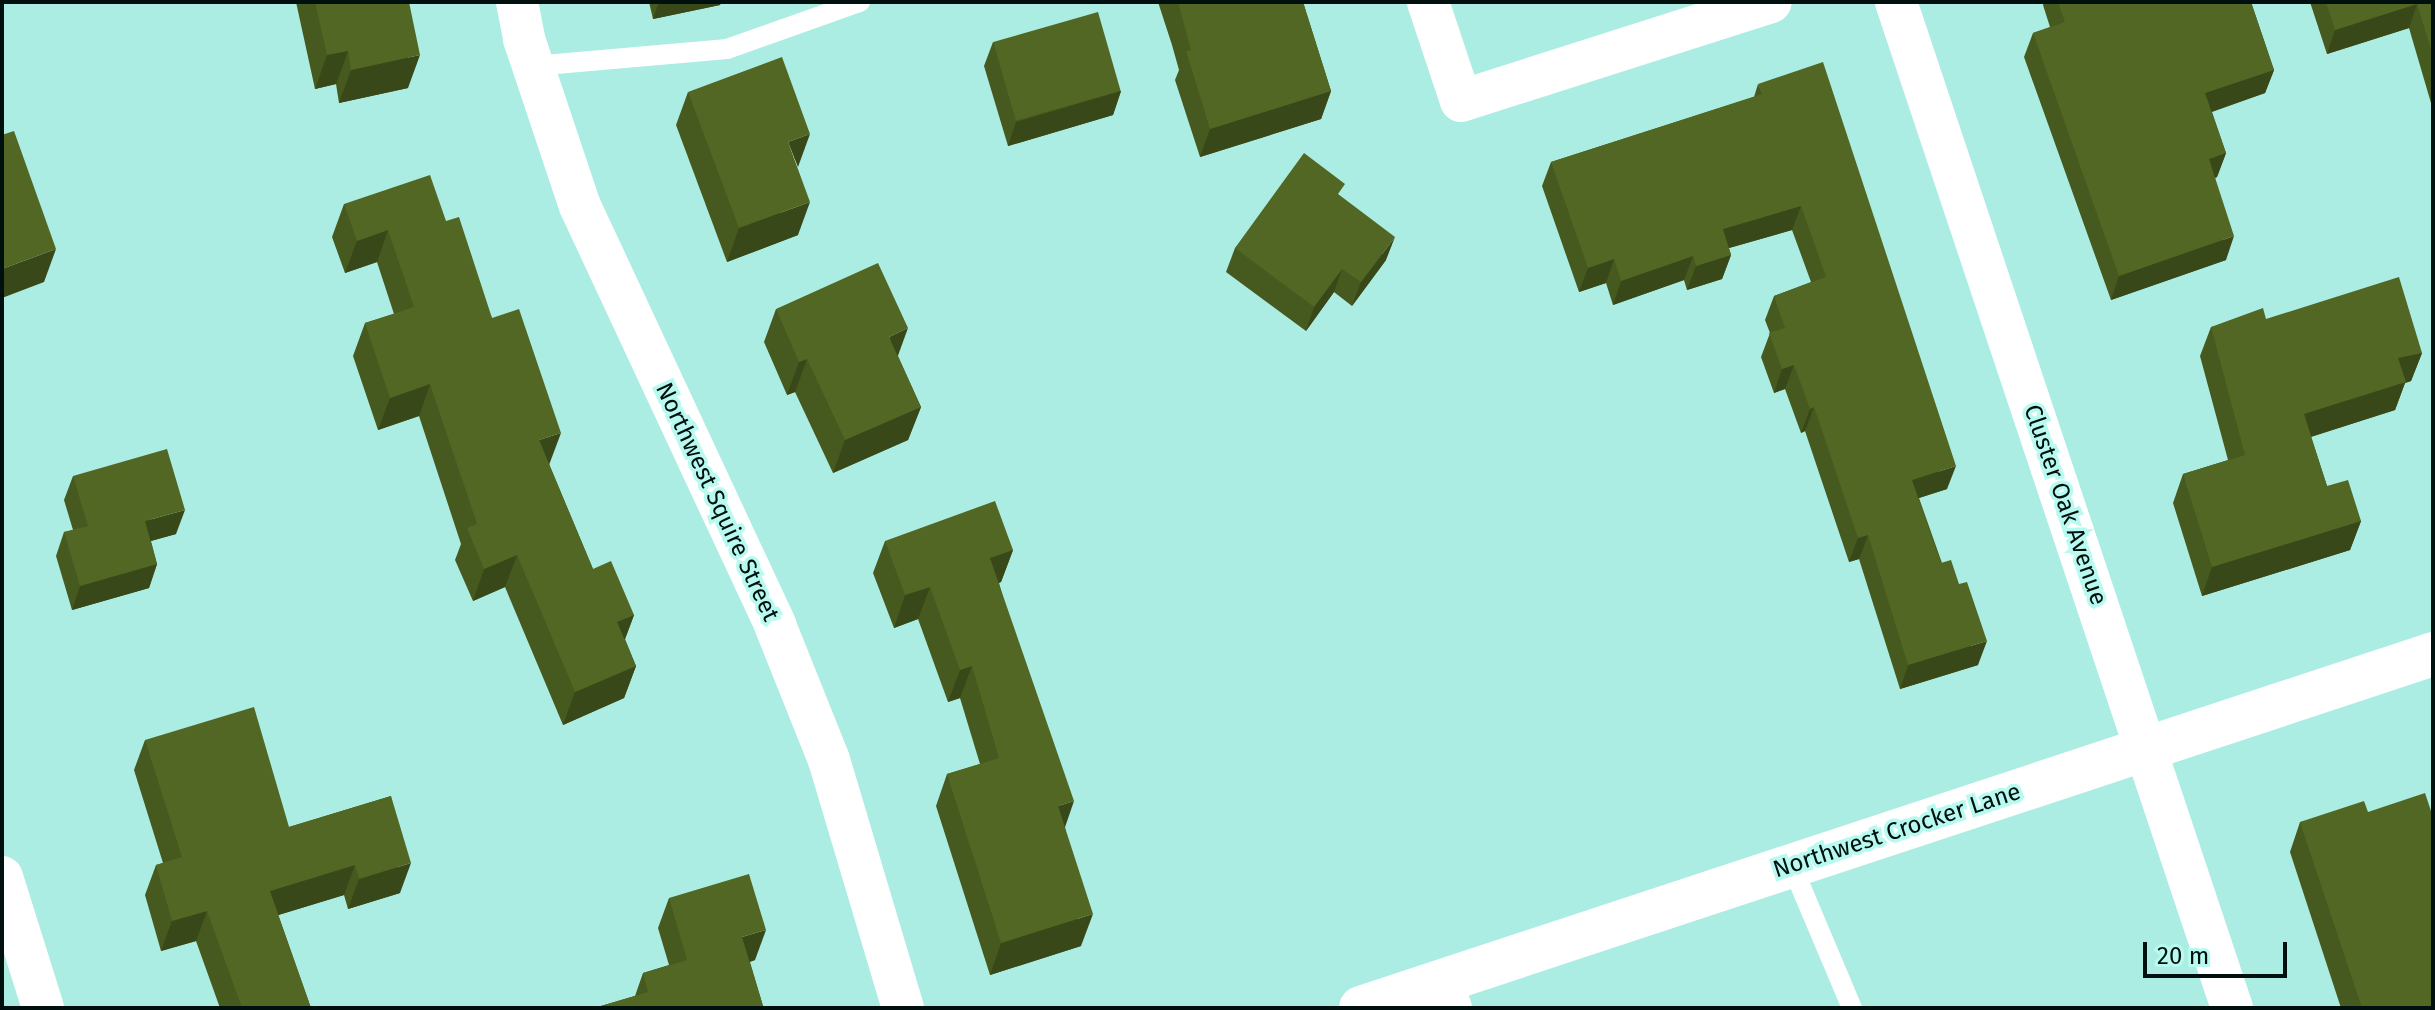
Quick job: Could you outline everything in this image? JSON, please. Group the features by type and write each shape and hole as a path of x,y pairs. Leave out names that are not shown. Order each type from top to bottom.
{"street":[{"name":"Northwest Squire Street","path":"517,2 533,66 580,206 775,625 829,760 903,1008"},
{"path":"1428,2 1461,101 1771,2"},
{"name":"Cluster Oak Avenue","path":"1896,2 2232,1008"},
{"name":"Northwest Crocker Lane","path":"1361,1008 1446,995 1792,866 2433,654"},
{"path":"2,877 43,1008"}],"lane":[{"path":"533,66 727,49 860,2"},
{"path":"1792,866 1852,1008"}],"building":[{"path":"315,2 409,2 420,55 351,70 348,51 327,55"},
{"path":"1178,2 1303,2 1331,91 1210,129 1186,51 1191,50"},
{"path":"2058,2 2251,2 2274,70 2205,93 2226,153 2209,159 2234,236 2119,276 2033,33 2065,22"},
{"path":"2326,2 2433,2 2433,56 2417,4 2335,30"},
{"path":"1098,12 1121,91 1016,121 993,42"},
{"path":"782,57 810,134 788,142 810,202 739,228 688,92"},
{"path":"1823,62 1956,466 1912,480 1941,563 1951,560 1959,584 1967,582 1987,641 1908,665 1868,535 1858,538 1814,407 1810,409 1794,365 1782,369 1769,333 1785,328 1774,296 1826,277 1801,206 1723,229 1731,255 1696,266 1693,256 1621,281 1614,259 1588,268 1551,162 1762,94 1758,84"},
{"path":"14,131 56,249 2,269 2,135"},
{"path":"1304,153 1345,184 1338,194 1395,237 1361,282 1342,269 1314,307 1235,248"},
{"path":"430,175 446,221 459,217 492,318 519,309 561,433 539,440 593,569 611,561 634,615 617,622 636,666 575,692 517,555 484,569 467,528 477,524 430,384 390,398 365,323 414,307 388,230 357,241 344,204"},
{"path":"878,263 908,328 889,337 921,407 845,440 807,359 799,362 776,309"},
{"path":"2399,277 2422,353 2398,358 2406,382 2304,414 2327,486 2348,480 2361,521 2212,567 2183,474 2245,455 2211,327 2263,308 2266,319"},
{"path":"167,449 185,510 145,521 157,564 80,586 64,532 88,526 73,476"},
{"path":"995,501 1013,550 990,558 1074,801 1058,806 1093,914 1001,943 947,774 999,758 972,666 960,670 930,587 905,595 885,541"},
{"path":"254,707 289,827 391,796 411,863 359,879 355,865 270,891 311,1008 242,1008 207,911 172,921 156,865 182,857 145,740"},
{"path":"2425,793 2433,817 2433,1008 2362,1008 2300,822 2364,801 2368,812"},
{"path":"749,874 766,930 742,937 763,1006 594,1008 648,992 643,973 687,960 669,898"}]}
